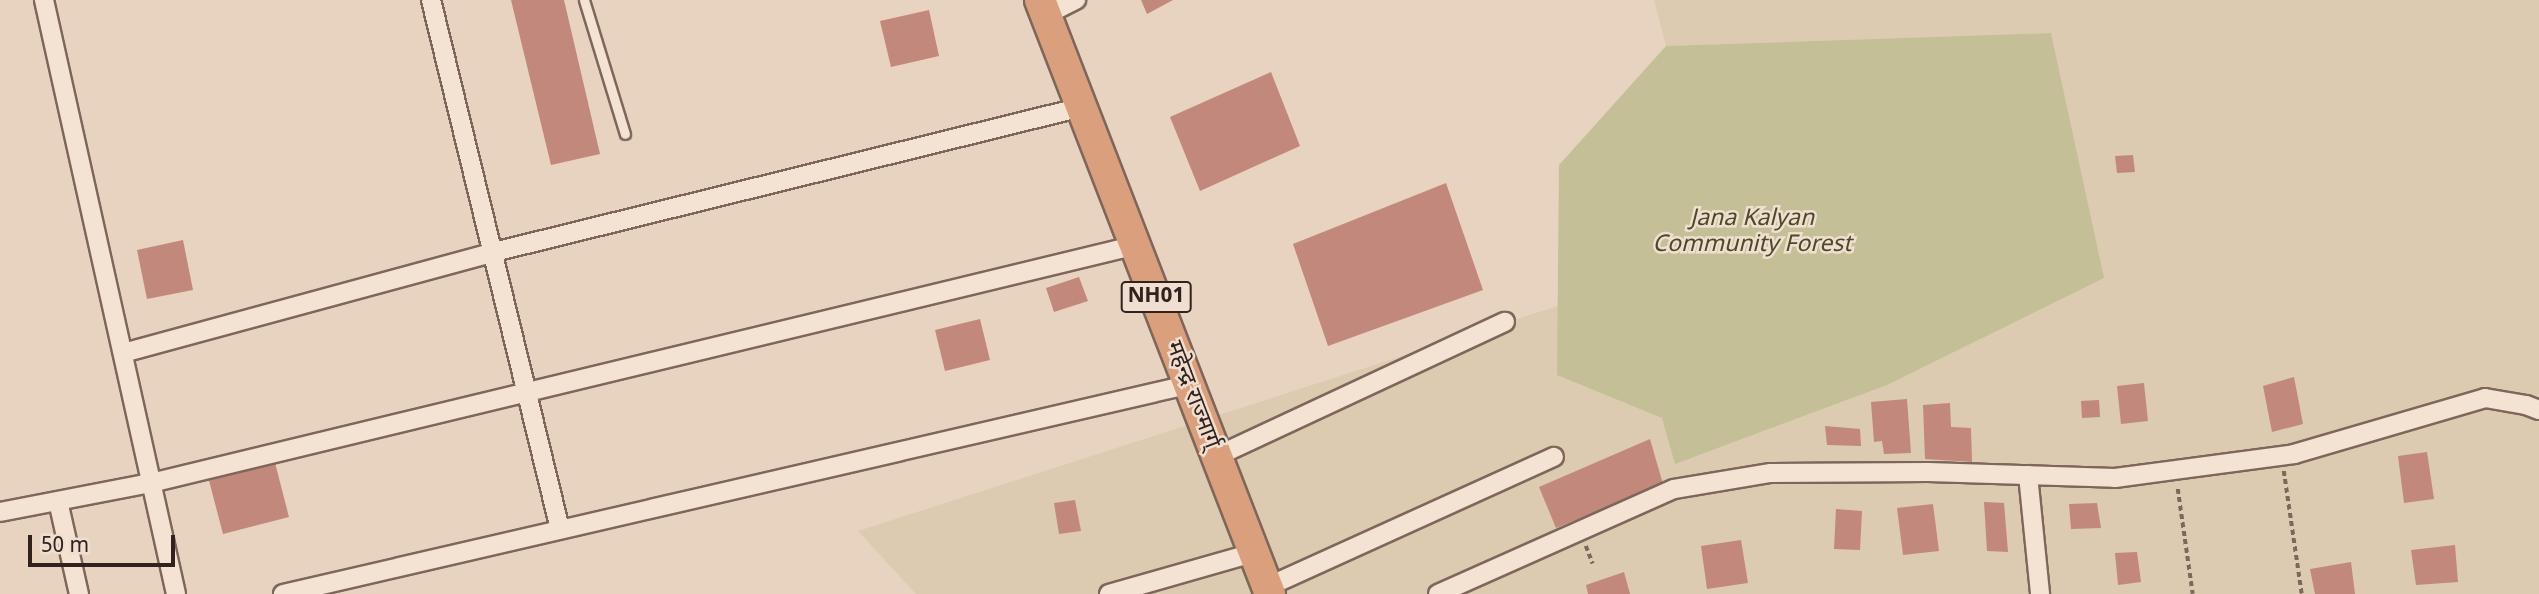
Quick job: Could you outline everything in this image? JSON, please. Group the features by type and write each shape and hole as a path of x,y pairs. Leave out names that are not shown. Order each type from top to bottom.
{"highway":[{"name":"महेन्द्र राज्मार्ग्","path":"1043,7 1137,245 1187,385 1268,591"}],"street":[{"path":"44,0 176,594"},
{"path":"431,0 560,529"},
{"path":"1043,7 1076,0"},
{"path":"123,353 494,252 1082,107"},
{"path":"0,512 152,483 1137,245"},
{"path":"1215,457 1505,322"},
{"path":"282,594 1187,385"},
{"path":"1438,594 1674,489 1771,473 2115,478 2282,456 2485,398 2539,410"},
{"path":"1268,591 1554,457"},
{"path":"2028,475 2040,594"},
{"path":"58,501 79,594"},
{"path":"1109,594 1253,553"}],"lane":[{"path":"584,0 625,134"}],"path":[{"path":"2282,456 2302,594"},
{"path":"2175,470 2193,594"}],"shaded area":[{"path":"1654,0 2539,0 2539,594 916,594 858,531 2074,140 2050,33 1666,46"}],"green space":[{"name":"Jana Kalyan Community Forest","path":"2051,33 2104,278 1887,385 1675,464 1662,418 1557,375 1559,165 1666,46"}],"building":[{"path":"511,0 564,0 600,154 551,165"},
{"path":"1141,0 1173,0 1147,14"},
{"path":"929,10 939,56 891,67 880,21"},
{"path":"1271,72 1300,146 1200,191 1170,117"},
{"path":"2133,155 2135,172 2117,173 2115,156"},
{"path":"1446,183 1483,290 1328,346 1293,244"},
{"path":"183,240 193,290 147,299 137,250"},
{"path":"1079,277 1088,301 1054,312 1046,288"},
{"path":"980,319 990,360 945,371 935,330"},
{"path":"2294,377 2303,424 2272,432 2263,386"},
{"path":"2144,383 2148,421 2121,424 2117,386"},
{"path":"1907,399 1911,453 1884,454 1882,441 1874,442 1871,402"},
{"path":"2099,400 2100,417 2082,418 2081,401"},
{"path":"1950,403 1951,427 1971,428 1972,462 1925,459 1923,405"},
{"path":"1825,426 1860,429 1861,446 1827,445"},
{"path":"1650,439 1663,484 1556,528 1539,487"},
{"path":"2427,452 2434,499 2404,503 2398,456"},
{"path":"273,455 289,517 223,534 207,473"},
{"path":"1075,500 1081,531 1059,534 1054,503"},
{"path":"1984,502 2004,503 2008,552 1987,551"},
{"path":"2097,503 2101,528 2071,529 2069,504"},
{"path":"1933,504 1939,551 1903,555 1897,508"},
{"path":"1836,509 1862,511 1860,550 1834,549"},
{"path":"1741,540 1748,583 1707,589 1701,546"},
{"path":"2455,545 2458,582 2416,585 2411,550"},
{"path":"2137,552 2141,582 2118,585 2115,553"},
{"path":"2351,562 2355,594 2315,594 2310,569"},
{"path":"1624,572 1630,594 1588,594 1586,585"}]}
